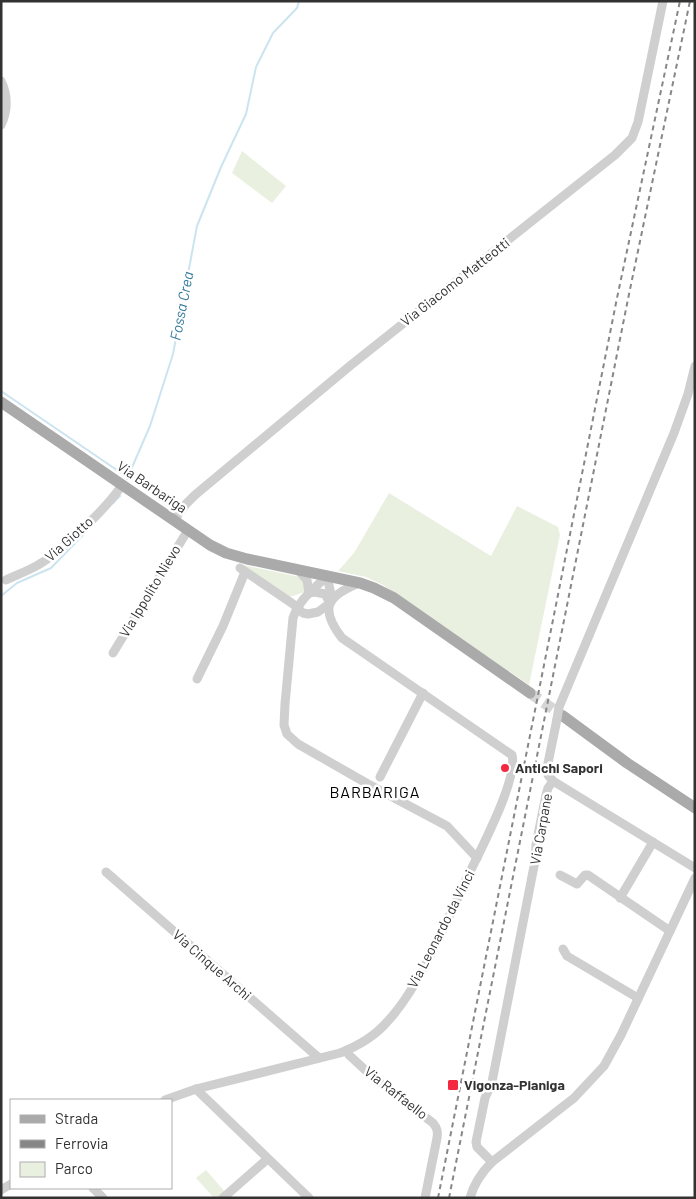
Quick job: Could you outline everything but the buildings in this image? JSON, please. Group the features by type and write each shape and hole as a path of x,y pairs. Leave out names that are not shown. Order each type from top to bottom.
{"main road":[{"name":"Via Barbariga","path":"1,402 188,530 226,553 360,583 374,588 394,598 530,693"},
{"path":"559,715 695,808"}],"street":[{"name":"Via Giacomo Matteotti","path":"174,520 195,495 282,422 625,146 634,133 638,122 664,1"},
{"path":"1,81 6,99 6,111 1,125"},
{"name":"Via Carpane","path":"492,1162 477,1147 476,1142 484,1098 492,1082 535,861 536,845 546,795 552,781 548,775 547,768 559,715 674,432 688,394 695,366"},
{"name":"Via Giotto","path":"6,580 36,566 55,554 108,503 122,485"},
{"name":"Via Ippolito Nievo","path":"113,653 188,530"},
{"path":"197,679 223,626 242,570 303,613 314,614 324,609 342,590 360,583"},
{"path":"298,570 307,580 309,593"},
{"path":"327,576 296,607 291,626 284,725 287,734 298,744 446,826 477,858"},
{"path":"327,576 331,601 331,622 342,638 422,693 380,778"},
{"path":"309,593 324,594 331,601"},
{"name":"Via Leonardo da Vinci","path":"168,1099 196,1089 347,1050 375,1034 399,1007 428,962 502,800 512,770 513,760 512,755 422,693"},
{"path":"552,781 695,868"},
{"path":"620,898 652,842"},
{"name":"Via Cinque Archi","path":"106,872 319,1058"},
{"path":"560,875 576,884 585,875 588,875 670,932"},
{"path":"470,1198 474,1184 481,1173 492,1162 574,1098 595,1076 612,1052 695,878"},
{"path":"563,949 567,956 638,998"},
{"name":"Via Raffaello","path":"347,1050 349,1055 375,1079 436,1127 438,1131 437,1138 425,1198"},
{"path":"196,1089 309,1198"},
{"path":"223,1198 264,1162"}],"green space":[{"path":"242,151 286,186 272,203 232,173"},
{"path":"389,493 491,556 517,506 558,527 560,535 529,685 383,585 366,577 338,571 354,553"},
{"path":"243,565 300,577 305,589 304,592 287,596"},
{"path":"206,1170 225,1192 218,1198 214,1198 196,1178"}],"waterway":[{"name":"Fossa Crea","path":"127,479 150,426 173,354 197,226 221,167 246,114 256,67 273,33 297,8 299,1"},
{"name":"Fossa Crea","path":"1,391 127,477"},
{"path":"113,503 120,496"},
{"path":"1,596 17,583 51,568 84,534"}],"tunnel":[{"path":"530,693 563,716"}],"railway":[{"path":"438,1198 617,298 680,1"},
{"path":"449,1198 628,299 690,1"}],"place":[{"name":"Antichi Sapori","path":"505,768"},
{"name":"Vigonza-Pianiga","path":"453,1085"}],"district":[{"name":"BARBARIGA","path":"375,792"}]}
